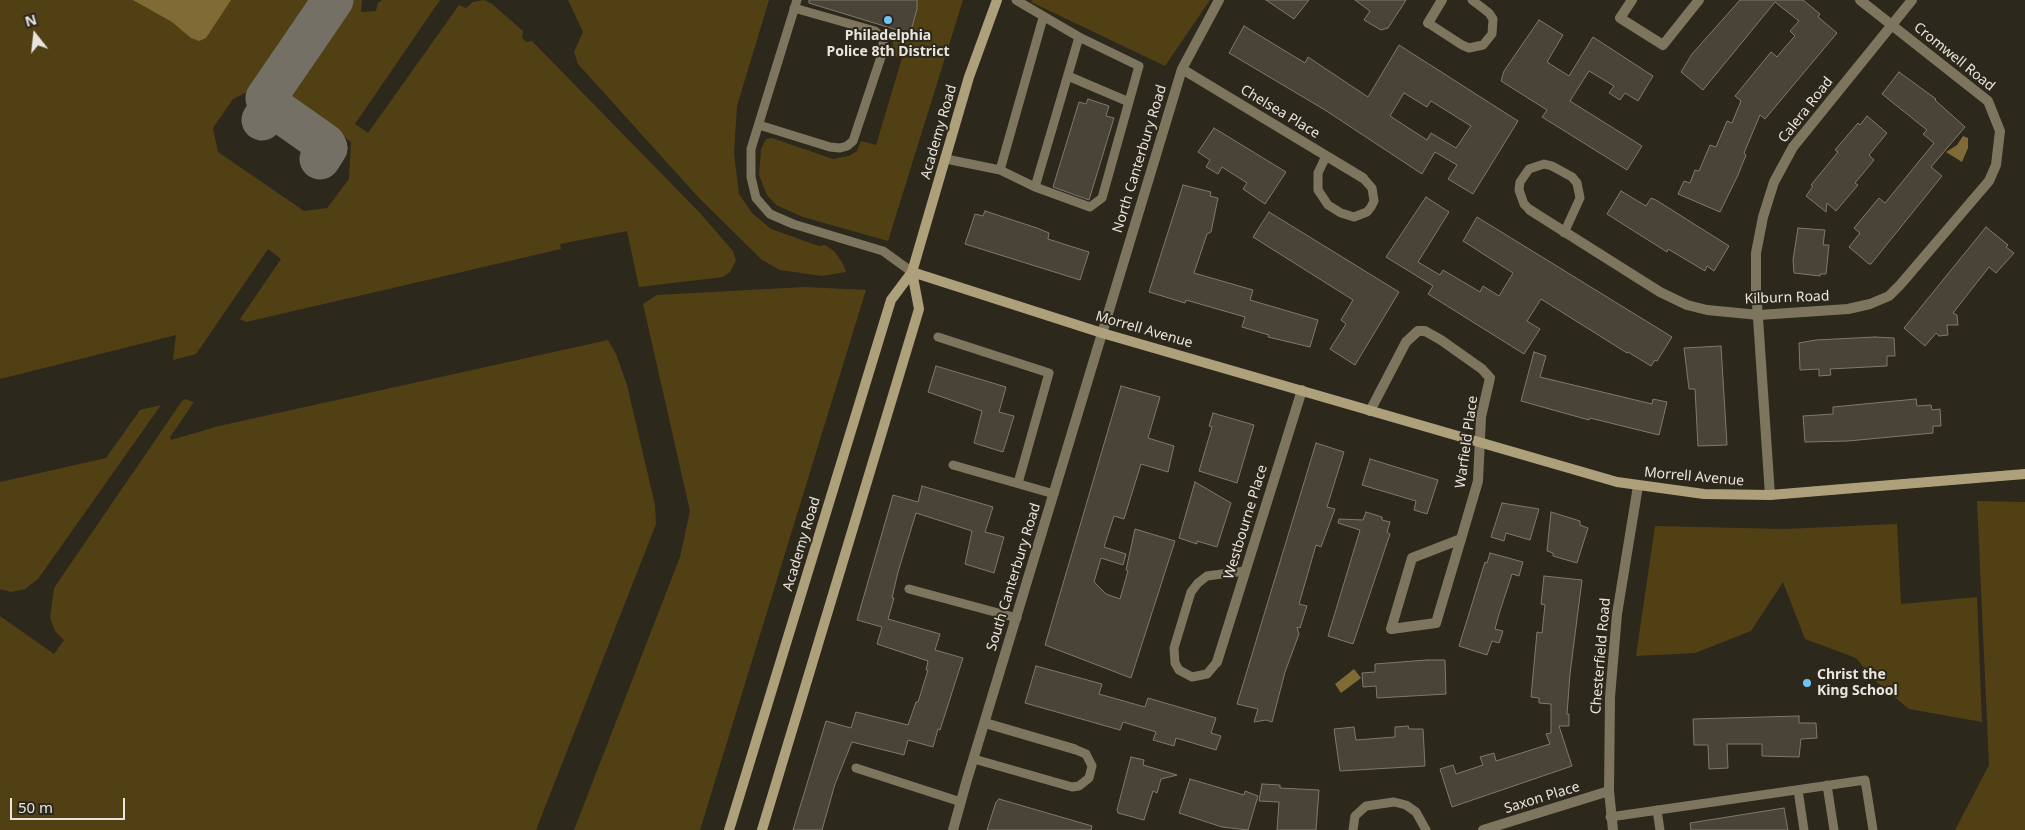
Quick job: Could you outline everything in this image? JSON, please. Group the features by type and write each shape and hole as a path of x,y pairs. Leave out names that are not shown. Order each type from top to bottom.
{"main road":[{"name":"Academy Road","path":"729,830 891,300 912,272 969,77 997,0"},
{"name":"Academy Road","path":"762,830 919,309 912,272"},
{"name":"Morrell Avenue","path":"912,272 1102,333 1302,390 1575,472 1638,486 1704,494 1770,495 2025,474"}],"street":[{"name":"North Canterbury Road","path":"1102,333 1182,69 1219,0"},
{"path":"1428,23 1442,0"},
{"path":"1632,0 1620,18 1663,44 1699,0"},
{"name":"Cromwell Road","path":"1860,0 1988,101 2000,131 1999,153"},
{"name":"Calera Road","path":"1770,495 1756,289 1756,254 1762,217 1774,182 1793,147 1912,0"},
{"name":"Chelsea Place","path":"1182,69 1363,178"},
{"name":"Kilburn Road","path":"1530,210 1660,292 1687,305 1707,310 1759,315 1848,309 1870,304 1889,296 1900,286 1988,180 1996,165 1999,153"},
{"name":"Warfield Place","path":"1370,410 1406,342 1418,331 1425,331 1441,340 1482,369 1490,378 1481,417 1478,481 1461,539 1436,623 1391,628 1412,558 1461,539"},
{"name":"South Canterbury Road","path":"953,830 1102,333"},
{"name":"Westbourne Place","path":"1217,662 1302,390"},
{"name":"Chesterfield Road","path":"1612,830 1608,792 1610,697 1617,614 1638,486"},
{"path":"985,723 1074,749"},
{"name":"Saxon Place","path":"1483,830 1608,792"}],"lane":[{"path":"946,159 1000,170 1035,187 1090,207 1102,198 1140,66 1043,18 1016,0"},
{"path":"1428,23 1469,48 1483,45 1492,34 1493,20 1489,13 1472,0"},
{"path":"759,125 830,147 840,148 847,146 853,141 884,48 882,38 875,31 795,4 759,125 752,149 751,177 756,198 770,214 793,224 883,251 912,272"},
{"path":"1000,170 1043,18"},
{"path":"1035,187 1079,37"},
{"path":"1068,76 1129,102"},
{"path":"1326,156 1318,173 1318,190 1328,204 1341,213 1354,217 1366,212 1371,207 1374,194 1372,188 1363,178"},
{"path":"1530,210 1524,204 1519,190 1520,182 1529,169 1544,164 1552,166 1572,177 1577,183 1580,198 1564,233"},
{"path":"938,337 1049,373 1018,483"},
{"path":"953,465 1054,494"},
{"path":"1217,662 1207,674 1192,677 1179,670 1175,663 1174,648 1191,592 1198,582 1207,576 1245,571"},
{"path":"909,589 1017,618"},
{"path":"974,759 1072,787 1079,786 1089,778 1092,766 1086,754 1074,749"},
{"path":"856,768 961,802"},
{"path":"1610,817 1865,780 1873,830"},
{"path":"1827,785 1834,830"},
{"path":"1798,790 1804,830"},
{"path":"1353,830 1356,816 1366,806 1394,802 1406,805 1416,812 1426,830"},
{"path":"1657,810 1660,830"}],"shaded area":[{"path":"0,0 322,0 265,83 233,99 213,128 218,152 304,211 327,208 349,179 351,142 281,93 342,0 362,0 361,12 376,11 378,3 382,0 440,0 355,124 368,133 459,5 466,8 473,2 484,0 492,4 523,31 522,38 527,42 532,41 700,213 733,251 736,261 730,272 723,277 639,287 627,231 560,244 561,249 246,322 240,319 281,259 268,249 196,354 173,360 176,335 0,379"},
{"path":"133,0 231,0 206,38 199,41 191,38 172,22"},
{"path":"568,0 769,0 737,106 734,153 739,194 752,213 771,229 819,246 825,245 835,252 846,272 822,276 780,270 762,260 699,198 578,64 574,52 583,32"},
{"path":"917,0 963,0 888,241 803,217 776,205 767,195 759,175 761,149 766,139 772,138 833,159 849,156 857,151 861,141 876,145 902,58 894,56 892,37 896,30 910,34"},
{"path":"1032,0 1210,0 1165,66 1031,2"},
{"path":"1963,136 1968,138 1968,148 1962,162 1946,152 1957,145"},
{"path":"805,287 866,290 700,830 574,830 680,557 690,511 643,304 657,295"},
{"path":"608,340 616,354 627,385 655,505 656,524 536,830 0,830 0,616 54,654 64,640 55,631 50,618 54,588 182,401 185,399 194,402 170,437 171,440 219,426"},
{"path":"161,405 38,579 25,589 11,592 0,589 0,482 106,458 140,410"},
{"path":"1977,501 2025,502 2025,830 1955,830 1989,765"},
{"path":"1897,524 1901,604 1977,597 1982,722 1909,709 1873,679 1856,658 1805,639 1783,582 1751,631 1695,653 1636,656 1655,526 1784,529"},
{"path":"1354,669 1361,678 1341,693 1335,684"}],"building":[{"name":"Philadelphia Police 8th District","path":"809,0 917,0 917,9 910,34 809,3"},
{"path":"1266,0 1309,0 1294,19"},
{"path":"1355,0 1406,0 1388,28 1381,30 1364,20 1370,11"},
{"path":"1740,0 1803,0 1820,14 1818,17 1837,33 1765,119 1760,115 1744,153 1746,155 1738,175 1720,212 1678,194 1684,181 1690,183 1695,170 1699,171 1710,145 1716,147 1727,121 1732,123 1741,101 1735,96 1771,52 1777,57 1795,36 1790,31 1799,21 1775,2 1703,90 1681,72 1692,54"},
{"path":"1539,20 1563,35 1547,62 1569,76 1593,37 1653,76 1638,101 1625,93 1620,100 1609,93 1614,86 1589,71 1570,101 1642,146 1627,170 1542,117 1547,110 1501,81 1504,71"},
{"path":"1244,26 1305,63 1308,57 1368,97 1399,45 1518,121 1473,194 1448,179 1457,165 1435,152 1422,174 1325,110 1229,53","holes":["1404,93 1427,107 1431,101 1471,126 1456,148 1431,133 1427,140 1390,116"]},
{"path":"1899,72 1936,99 1965,127 1931,167 1942,176 1871,264 1869,264 1849,247 1860,233 1854,228 1879,198 1885,203 1934,143 1923,134 1927,130 1882,94"},
{"path":"1088,99 1109,106 1106,116 1114,118 1089,200 1053,187 1079,102 1086,104"},
{"path":"1867,116 1887,133 1869,155 1874,160 1855,183 1858,185 1836,211 1827,203 1826,212 1806,196 1813,186 1811,185 1838,152 1835,150 1858,123 1860,125"},
{"path":"1214,128 1286,172 1265,204 1243,189 1247,183 1222,167 1218,174 1206,167 1210,160 1198,152"},
{"path":"1183,185 1211,192 1210,196 1218,198 1211,232 1207,234 1194,273 1253,290 1250,300 1318,320 1310,347 1268,337 1269,335 1242,327 1245,317 1186,300 1185,303 1149,292"},
{"path":"1621,191 1646,206 1651,198 1656,200 1729,246 1714,271 1707,266 1705,271 1668,249 1667,252 1607,214"},
{"path":"1426,197 1449,212 1418,262 1440,275 1443,270 1480,292 1483,286 1499,296 1513,273 1463,241 1477,217 1672,337 1657,361 1655,360 1651,366 1541,299 1527,321 1540,329 1524,354 1428,294 1433,286 1386,257"},
{"path":"985,211 1037,228 1049,233 1048,239 1089,252 1080,280 965,244 975,214 983,216"},
{"path":"1269,212 1399,292 1355,365 1330,349 1346,324 1341,320 1353,300 1253,237"},
{"path":"1986,227 2008,245 2006,247 2014,253 1996,273 1989,267 1953,313 1957,315 1958,325 1947,325 1948,335 1939,336 1936,333 1925,346 1904,328"},
{"path":"1798,228 1825,230 1823,245 1829,245 1826,274 1820,274 1820,276 1794,273 1793,260"},
{"path":"1894,338 1895,356 1887,356 1887,366 1830,369 1831,375 1819,376 1819,369 1800,370 1799,343 1816,340"},
{"path":"1721,346 1727,445 1698,446 1695,389 1689,389 1684,348"},
{"path":"1534,352 1546,356 1540,377 1652,404 1653,399 1667,402 1659,435 1590,418 1589,420 1521,401"},
{"path":"936,366 1006,387 999,412 1014,416 1003,452 974,443 982,411 928,392"},
{"path":"1121,386 1160,397 1148,438 1174,446 1168,472 1141,464 1124,519 1114,516 1104,547 1126,554 1123,565 1101,558 1094,582 1106,594 1120,599 1128,571 1126,570 1135,529 1175,541 1131,678 1045,645"},
{"path":"1916,399 1917,406 1931,405 1932,410 1940,409 1941,426 1933,426 1933,433 1848,441 1805,442 1803,416 1833,414 1833,407"},
{"path":"1213,413 1254,425 1237,483 1199,471 1212,427 1209,426"},
{"path":"1316,443 1344,452 1327,507 1335,509 1321,547 1316,545 1299,604 1307,606 1300,628 1297,627 1299,634 1285,672 1272,722 1266,720 1254,722 1258,709 1237,704"},
{"path":"1370,459 1438,480 1427,514 1414,510 1416,501 1362,485"},
{"path":"1195,482 1231,503 1217,547 1197,541 1197,544 1179,538"},
{"path":"922,486 993,507 985,532 1004,537 994,573 965,564 972,531 916,513 898,572 888,619 940,634 935,650 963,658 940,730 938,729 933,747 908,740 904,755 852,742 835,784 822,830 793,830 826,721 851,728 856,712 908,725 916,702 918,702 928,670 926,670 928,661 877,644 882,627 857,620 893,495 918,502"},
{"path":"1502,503 1539,509 1530,540 1506,533 1504,541 1491,537"},
{"path":"1366,512 1382,517 1382,520 1390,522 1387,532 1390,534 1353,644 1328,636 1360,530 1338,523 1339,519 1363,520"},
{"path":"1551,512 1580,521 1580,525 1588,528 1577,563 1553,556 1553,553 1547,551"},
{"path":"1490,553 1523,562 1519,576 1512,574 1499,614 1495,629 1503,631 1499,643 1492,641 1487,655 1459,646 1485,562 1487,563"},
{"path":"1544,576 1582,580 1570,674 1567,714 1569,714 1569,726 1559,726 1572,766 1452,807 1440,769 1453,765 1456,774 1483,765 1480,757 1494,753 1496,761 1550,744 1546,734 1551,733 1551,704 1539,703 1539,698 1531,697 1537,632 1542,633 1545,605 1541,604"},
{"path":"1445,660 1446,694 1377,698 1376,686 1363,687 1362,673 1375,672 1375,664"},
{"path":"1036,666 1102,684 1099,694 1145,707 1148,698 1216,718 1211,733 1221,736 1216,750 1176,738 1174,746 1153,740 1156,732 1123,722 1120,730 1025,703"},
{"path":"1799,716 1799,723 1816,723 1817,738 1801,739 1799,757 1762,756 1762,744 1727,744 1728,768 1709,769 1708,745 1694,745 1693,719"},
{"path":"1408,726 1409,729 1423,729 1425,766 1340,771 1334,729 1354,727 1356,740 1395,737 1395,727"},
{"path":"1131,757 1144,760 1143,765 1177,775 1161,779 1157,793 1153,791 1144,820 1118,813 1117,810"},
{"path":"1190,779 1244,795 1245,791 1258,796 1248,830 1222,827 1179,813"},
{"path":"1262,784 1280,785 1280,788 1319,790 1316,830 1277,830 1279,802 1259,801"},
{"path":"999,799 1092,826 1091,830 987,830 996,802"},
{"path":"1784,808 1788,830 1691,830 1690,823"}],"taxiway":[{"path":"262,120 269,109 266,98 333,0"},
{"path":"268,104 325,144 327,148 320,159"}],"place":[{"name":"Philadelphia Police 8th District","path":"888,20"},
{"name":"Christ the King School","path":"1807,683"}]}
